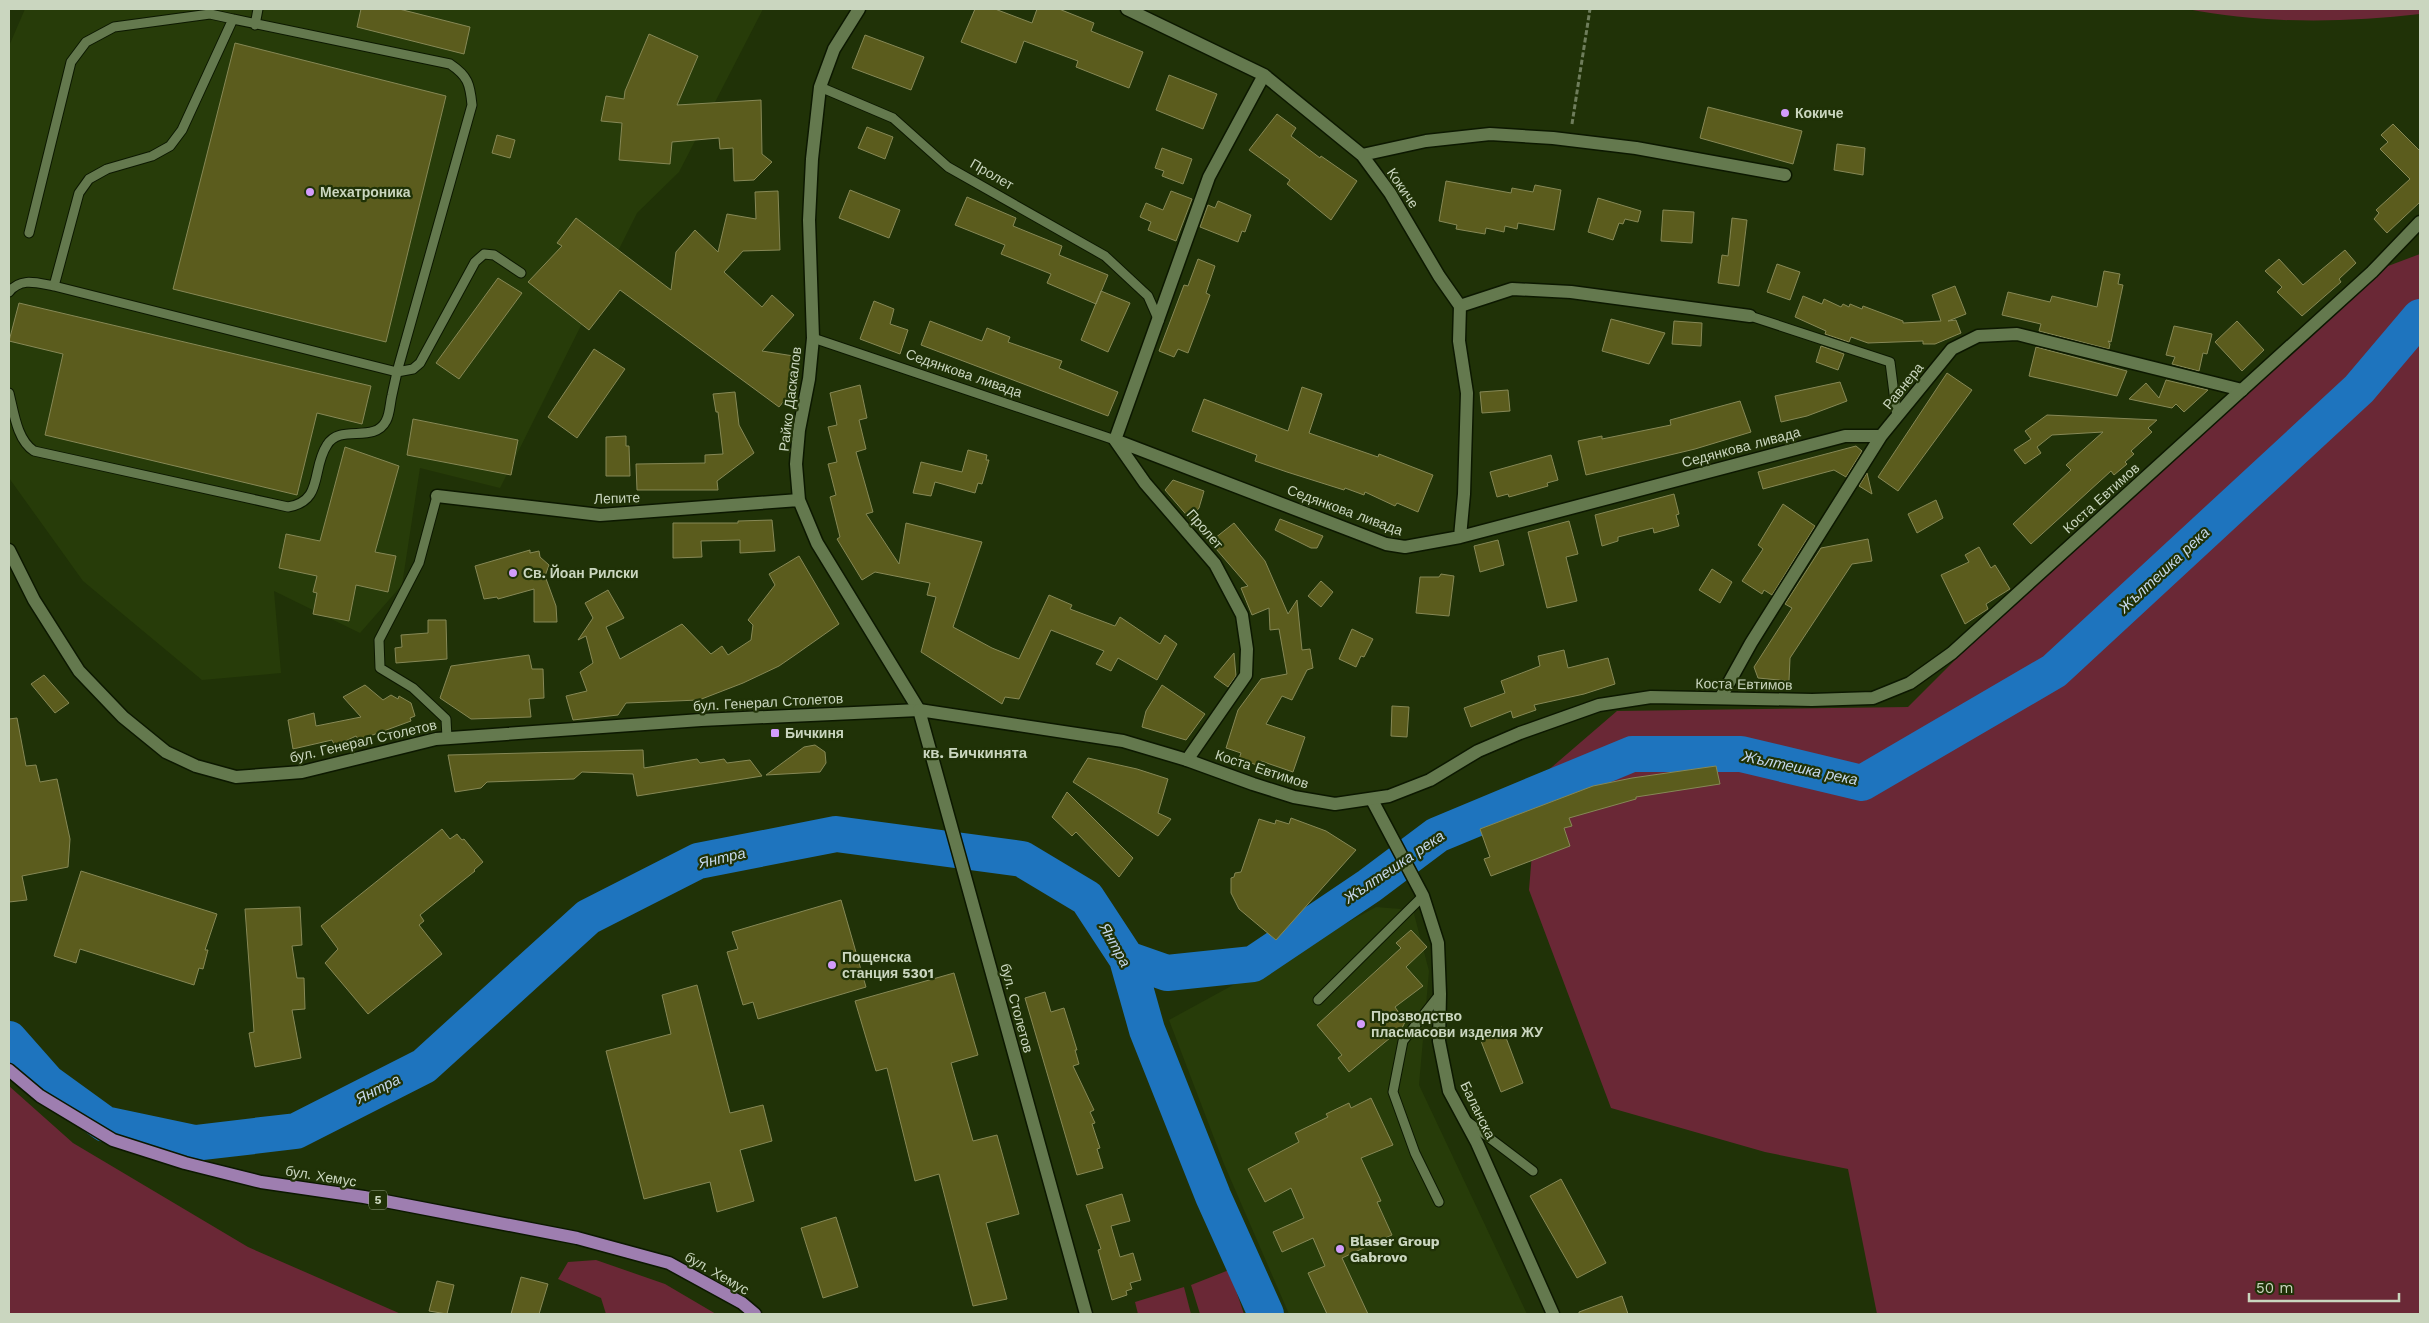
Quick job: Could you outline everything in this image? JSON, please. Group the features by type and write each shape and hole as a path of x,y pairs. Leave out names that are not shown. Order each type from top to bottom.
{"main road":[{"name":"бул. Хемус","path":"9,1070 40,1096 113,1140 185,1163 261,1182 364,1197 577,1238 669,1263 742,1303 755,1314"}],"street":[{"name":"Райко Даскалов","path":"859,9 834,49 820,87 812,159 810,220 813,338 809,379 798,439 796,464 798,500 817,543 919,710"},
{"path":"1127,9 1264,75 1362,155"},
{"path":"1115,440 1209,177 1264,75"},
{"name":"Кокиче","path":"1460,306 1439,276 1390,193 1362,155 1426,140 1490,134 1570,140 1636,148 1785,175"},
{"name":"Коста Евтимов","path":"919,710 1123,741 1187,760 1294,797 1335,804 1389,796 1430,780 1478,752 1520,733 1598,705 1651,697 1812,700 1873,698 1910,683 1952,653 2372,272 2420,222"},
{"path":"1460,537 1464,494 1467,393 1459,340 1460,306 1512,289 1571,292 1750,316"},
{"name":"Равнера","path":"1721,697 1751,643 1881,436 1952,349 1978,336 2017,334 2242,390"},
{"name":"Седянкова ливада","path":"1115,440 1386,544 1406,547 1460,537 1845,436 1881,436"},
{"name":"Пролет","path":"1115,440 1145,483 1215,564 1242,616 1247,649 1246,675 1187,760"},
{"name":"Лепите","path":"437,496 600,515 798,500"},
{"name":"бул. Генерал Столетов","path":"9,550 34,600 79,671 130,723 166,752 196,766 236,777 302,772 436,739 701,720 919,710"},
{"name":"бул. Столетов","path":"919,710 1086,1314"},
{"name":"Баланска","path":"1372,800 1423,896 1438,943 1439,1041 1449,1091 1478,1143 1553,1314"}],"lane":[{"path":"255,25 258,9"},
{"path":"9,393 22,437 26,445 34,451 288,507 302,505 311,495 326,446 333,437 345,433 373,431 379,429 386,420 397,372 472,105 470,88 463,73 450,64 255,25 210,14 114,27 86,42 71,62 29,233"},
{"path":"54,286 79,193 89,179 107,169 152,156 170,146 182,130 233,19"},
{"name":"Пролет","path":"820,87 893,118 948,167 1105,256 1148,296 1159,321"},
{"path":"9,292 15,285 26,282 54,286 397,372 413,369 420,363 474,262 484,254 494,255 521,273"},
{"path":"1750,316 1890,362 1897,417"},
{"name":"Седянкова ливада","path":"813,338 1115,440"},
{"path":"437,496 419,563 379,640 380,668 413,688 446,719 447,738"},
{"path":"1318,1000 1423,896"},
{"path":"1439,1202 1415,1153 1393,1092 1402,1041 1440,994"},
{"path":"1465,1120 1533,1171"}],"path":[{"path":"1570,140 1590,9"}],"shaded area":[{"name":"Мехатроника","path":"25,9 763,9 679,172 637,213 500,488 420,468 402,585 360,633 274,591 281,673 202,680 83,581 9,478 9,46"},
{"path":"2187,9 2420,9 2420,14 2362,19 2274,20"},
{"path":"2420,254 2420,1314 1877,1314 1848,1169 1765,1152 1611,1108 1529,890 1538,779 1617,711 1908,707 2057,558 2372,272"},
{"path":"1376,907 1413,910 1429,971 1419,1085 1527,1314 1289,1314 1224,1164 1169,1020"},
{"path":"9,1086 73,1143 248,1247 401,1314 9,1314"},
{"path":"596,1260 665,1284 716,1314 606,1314 601,1298 558,1279 568,1262"},
{"path":"1229,1270 1244,1314 1200,1314 1191,1285"},
{"path":"1184,1287 1191,1314 1138,1314 1135,1302"}],"building":[{"path":"361,9 399,9 470,27 464,54 357,27"},
{"path":"975,9 995,9 1032,23 1037,9 1059,9 1094,23 1091,31 1143,52 1129,88 1076,67 1078,61 1024,41 1016,63 961,42"},
{"path":"649,34 698,56 677,105 761,100 762,154 772,162 754,180 734,181 733,148 720,149 719,138 672,142 670,164 619,160 622,123 601,121 606,96 624,99 625,91"},
{"path":"865,35 924,57 911,90 852,68"},
{"name":"Мехатроника","path":"235,43 446,96 386,342 173,289"},
{"path":"1169,75 1217,94 1203,129 1156,110"},
{"path":"1708,107 1802,131 1793,164 1700,138"},
{"path":"1277,114 1296,128 1291,136 1320,158 1321,156 1357,181 1331,220 1287,184 1290,180 1249,150"},
{"path":"2393,124 2420,151 2420,202 2387,233 2374,219 2379,213 2376,210 2410,179 2380,149 2388,142 2381,135"},
{"path":"867,127 893,137 885,159 858,148"},
{"path":"497,135 515,140 510,158 492,153"},
{"path":"1837,144 1865,148 1863,175 1834,170"},
{"path":"1162,148 1192,159 1183,184 1162,176 1164,171 1155,168"},
{"path":"1446,181 1511,193 1512,188 1533,192 1535,185 1561,190 1554,230 1518,223 1517,229 1505,226 1504,232 1486,228 1485,234 1456,229 1457,225 1439,221"},
{"path":"850,190 900,210 889,238 839,218"},
{"path":"778,191 780,250 743,251 724,272 762,307 772,295 794,315 762,351 800,357 788,396 779,407 620,290 589,330 528,282 562,246 557,243 576,218 671,290 676,252 695,230 718,252 727,214 756,219 755,192"},
{"path":"1171,191 1192,199 1176,241 1148,230 1151,222 1140,217 1146,203 1163,210"},
{"path":"967,197 1016,218 1013,226 1062,246 1059,255 1108,275 1096,304 1047,283 1051,274 1001,254 1005,245 955,225"},
{"path":"1598,198 1641,211 1638,222 1625,219 1623,224 1619,223 1613,240 1588,232"},
{"path":"1218,201 1251,215 1245,232 1242,231 1238,242 1200,227 1208,205 1215,208"},
{"path":"1663,210 1694,212 1692,243 1661,241"},
{"path":"1732,218 1747,220 1739,286 1718,283 1722,255 1728,256"},
{"path":"2345,250 2356,263 2339,279 2341,282 2302,316 2277,292 2282,287 2265,271 2279,259 2303,285"},
{"path":"1198,259 1215,266 1206,293 1210,295 1188,353 1178,349 1174,357 1159,351 1184,285 1188,286"},
{"path":"1777,264 1800,272 1790,300 1767,292"},
{"path":"2104,271 2120,274 2118,284 2123,285 2111,342 2108,341 2110,344 2109,349 2039,331 2041,324 2002,315 2008,292 2050,302 2052,296 2097,307"},
{"path":"498,278 522,293 459,379 436,363"},
{"path":"1955,286 1966,314 1948,321 1956,320 1961,333 1935,344 1923,344 1923,341 1868,343 1851,337 1849,342 1825,334 1826,331 1795,317 1803,296 1822,304 1824,299 1841,307 1843,304 1849,307 1850,304 1862,309 1863,306 1903,321 1903,323 1941,321 1932,295"},
{"path":"1101,291 1130,303 1108,352 1081,340"},
{"path":"874,301 894,309 890,324 908,330 900,354 860,339"},
{"path":"19,303 371,386 362,424 317,413 297,495 45,435 63,354 9,341"},
{"path":"1611,319 1665,333 1649,364 1602,351"},
{"path":"930,321 982,341 987,328 1010,337 1008,342 1062,361 1059,368 1118,392 1108,416 921,345"},
{"path":"1674,321 1702,323 1701,346 1672,344"},
{"path":"2237,321 2264,350 2242,371 2215,342"},
{"path":"2174,326 2212,334 2207,354 2203,353 2199,371 2172,364 2175,357 2166,355"},
{"path":"1821,346 1844,354 1838,370 1816,362"},
{"path":"2036,347 2127,371 2117,396 2029,376"},
{"path":"594,349 625,369 577,438 548,417"},
{"path":"1947,373 1972,390 1898,491 1878,477"},
{"path":"2166,380 2208,390 2184,412 2176,404 2172,408 2129,399 2146,383 2159,398"},
{"path":"1840,382 1847,401 1807,416 1781,422 1775,396"},
{"path":"860,385 867,418 859,420 866,449 856,452 873,512 866,514 899,564 906,523 982,542 953,627 992,648 1019,659 1049,595 1072,605 1070,609 1115,626 1120,617 1160,644 1165,635 1177,644 1157,680 1118,658 1111,671 1096,664 1104,651 1051,630 1019,699 1005,697 1002,704 921,652 936,597 927,595 930,583 875,572 862,580 837,539 840,537 830,497 836,495 828,464 837,462 828,427 837,425 830,393"},
{"path":"1302,387 1322,394 1309,433 1378,457 1379,454 1433,475 1418,512 1397,503 1395,506 1365,492 1364,495 1345,488 1344,490 1255,461 1257,455 1192,431 1204,399 1288,431"},
{"path":"1508,390 1510,411 1482,413 1480,392"},
{"path":"735,392 739,425 754,453 717,481 718,490 637,490 636,464 705,463 705,455 723,454 718,412 716,412 713,394"},
{"path":"1740,401 1751,432 1695,449 1586,475 1578,441 1602,436 1602,439 1671,425 1670,420"},
{"path":"2047,415 2157,420 2148,428 2152,432 2131,451 2134,454 2125,462 2127,464 2114,475 2111,471 2031,544 2013,524 2071,470 2066,465 2103,432 2052,435 2037,447 2041,453 2025,464 2014,450 2031,439 2025,431"},
{"path":"413,419 518,440 511,475 407,455"},
{"path":"626,436 626,446 629,446 630,476 606,476 606,437"},
{"path":"1856,446 1862,451 1846,477 1834,470 1763,489 1758,472"},
{"path":"345,447 399,466 375,552 396,556 388,592 356,585 349,621 313,614 317,593 313,592 317,576 279,568 286,534 320,541"},
{"path":"968,450 987,455 986,460 989,460 982,484 978,483 975,493 935,482 931,496 913,493 921,462 962,472"},
{"path":"1551,455 1558,480 1547,483 1548,486 1509,497 1508,494 1497,497 1490,472"},
{"path":"1867,473 1872,494 1859,486"},
{"path":"1173,480 1204,491 1199,508 1190,519 1165,490"},
{"path":"1674,494 1679,514 1676,515 1679,526 1654,533 1653,528 1618,537 1618,541 1602,546 1595,515"},
{"path":"1936,500 1943,518 1917,533 1908,514"},
{"path":"1783,504 1815,526 1772,595 1764,590 1762,594 1742,581 1763,549 1758,545"},
{"path":"1280,519 1323,536 1317,548 1311,548 1275,530"},
{"path":"772,520 775,551 740,553 740,540 701,541 702,557 673,558 673,523 738,523 738,521"},
{"path":"1569,521 1578,554 1566,557 1577,601 1547,608 1528,532"},
{"path":"1234,523 1265,561 1288,614 1297,600 1302,650 1310,649 1313,668 1307,670 1292,700 1282,696 1266,724 1305,737 1293,772 1261,761 1260,766 1239,759 1241,753 1226,748 1238,710 1261,679 1287,674 1279,629 1270,630 1269,608 1252,615 1241,588 1248,586 1210,542"},
{"path":"1868,539 1872,561 1852,564 1790,658 1789,681 1758,678 1754,667 1792,608 1785,604 1821,548"},
{"path":"1498,540 1504,565 1480,572 1474,546"},
{"path":"1979,547 1991,568 1995,565 2010,589 1986,604 1988,609 1965,624 1941,575 1969,562 1965,555"},
{"path":"530,550 530,553 539,551 540,557 549,565 545,576 556,606 557,622 534,622 534,589 498,599 497,597 484,599 475,566"},
{"path":"799,556 839,624 779,666 743,683 699,700 626,703 618,715 573,720 566,696 587,691 580,672 593,663 586,636 578,640 593,618 585,603 608,590 624,618 606,627 620,659 682,624 711,654 722,646 728,655 751,640 753,625 748,620 775,585 769,574"},
{"path":"1712,569 1732,582 1720,603 1699,590"},
{"path":"1441,574 1454,576 1449,616 1416,613 1420,577 1439,577"},
{"path":"1321,581 1333,592 1321,607 1308,596"},
{"path":"428,620 446,620 447,659 396,663 395,648 402,647 401,635 428,633"},
{"path":"1352,629 1373,639 1364,657 1361,656 1356,667 1339,659"},
{"path":"1564,650 1568,668 1608,658 1615,684 1584,694 1534,705 1536,710 1513,718 1511,711 1471,727 1464,708 1505,693 1501,681 1540,666 1538,656"},
{"path":"1234,653 1236,676 1228,687 1214,677"},
{"path":"529,655 532,669 543,669 544,698 529,699 531,717 471,719 440,698 451,666"},
{"path":"44,675 69,703 55,713 31,684"},
{"path":"365,685 383,700 391,695 398,699 399,696 411,703 415,716 410,718 411,721 359,740 356,736 335,746 332,740 293,749 288,720 314,713 316,726 361,717 343,697"},
{"path":"1162,685 1205,714 1186,740 1142,727 1146,711"},
{"path":"1392,706 1409,707 1407,737 1391,736"},
{"path":"17,718 26,766 36,765 40,782 57,779 70,839 68,867 22,876 27,900 9,902 9,719"},
{"path":"815,745 825,752 826,763 820,772 766,775 804,747"},
{"path":"643,750 644,768 697,759 700,763 724,759 727,763 750,760 762,776 637,796 633,774 582,772 574,779 487,782 481,788 455,792 448,755"},
{"path":"1088,758 1137,769 1168,779 1158,813 1171,819 1158,836 1073,782"},
{"path":"1716,766 1720,784 1636,797 1636,799 1569,818 1572,826 1564,828 1570,846 1491,876 1484,859 1490,857 1480,829 1593,786 1632,778"},
{"path":"1067,792 1133,858 1119,877 1076,832 1072,836 1052,817"},
{"path":"1291,818 1326,831 1356,850 1276,940 1239,909 1231,893 1231,878 1234,877 1235,873 1241,872 1259,819 1275,824 1276,820 1289,824"},
{"path":"442,829 450,839 457,834 462,840 464,839 483,862 475,871 420,915 424,921 419,925 442,954 368,1014 325,963 338,949 321,926"},
{"path":"81,871 217,914 205,950 208,950 203,969 199,968 194,985 80,949 76,963 54,956"},
{"name":"Пощенска станция 5301","path":"841,900 866,987 758,1019 753,1002 743,1005 727,952 738,949 732,932"},
{"path":"300,907 302,945 292,946 297,978 304,978 305,1009 292,1010 301,1058 255,1067 249,1033 254,1032 245,909"},
{"name":"Прозводство пласмасови изделия ЖУ","path":"1411,930 1427,947 1406,967 1423,986 1395,1007 1405,1022 1402,1028 1349,1072 1338,1058 1342,1055 1317,1025 1401,948 1396,943"},
{"path":"954,973 978,1055 951,1063 973,1141 997,1135 1019,1214 986,1223 1007,1299 973,1306 939,1174 915,1181 887,1068 876,1071 855,1001"},
{"path":"697,985 730,1113 763,1105 772,1141 740,1150 754,1201 717,1212 710,1182 644,1199 606,1051 671,1034 662,995"},
{"path":"1045,992 1051,1012 1064,1008 1077,1050 1075,1050 1079,1064 1073,1066 1094,1110 1090,1112 1095,1123 1092,1124 1100,1148 1097,1149 1103,1168 1077,1175 1025,998"},
{"path":"1502,1027 1523,1083 1501,1092 1479,1036"},
{"path":"1371,1098 1393,1145 1361,1158 1381,1201 1377,1202 1392,1235 1342,1258 1368,1314 1327,1314 1308,1273 1325,1266 1313,1238 1282,1252 1273,1232 1304,1218 1291,1188 1265,1202 1248,1169 1299,1142 1295,1133 1328,1117 1326,1114 1349,1103 1351,1108"},
{"path":"1561,1179 1606,1263 1577,1278 1530,1196"},
{"path":"1122,1194 1130,1221 1111,1226 1120,1257 1133,1253 1141,1280 1130,1283 1132,1289 1126,1291 1127,1295 1112,1300 1098,1250 1101,1249 1086,1205"},
{"path":"836,1217 858,1287 823,1298 801,1228"},
{"path":"521,1277 548,1284 539,1314 511,1314"},
{"path":"437,1281 454,1285 447,1314 429,1311"},
{"path":"1622,1296 1628,1314 1579,1314 1579,1312"}],"waterway":[{"name":"Жълтешка река","path":"1127,959 1167,973 1253,964 1369,886 1437,835 1632,754 1741,754 1862,783 2054,671 2359,389 2420,317"},
{"name":"Янтра","path":"9,1039 47,1082 105,1124 195,1143 296,1131 424,1066 588,917 698,861 836,834 1022,859 1087,898 1127,959 1147,1030 1213,1196 1266,1314"}],"place":[{"name":"Кокиче","path":"1785,113"},
{"name":"Мехатроника","path":"310,192"},
{"name":"Св. Йоан Рилски","path":"513,573"},
{"name":"Бичкиня","path":"775,733"},
{"name":"Пощенска станция 5301","path":"832,965"},
{"name":"Прозводство пласмасови изделия ЖУ","path":"1361,1024"},
{"name":"Blaser Group Gabrovo","path":"1340,1249"}],"district":[{"name":"кв. Бичкинята","path":"975,753"}]}
